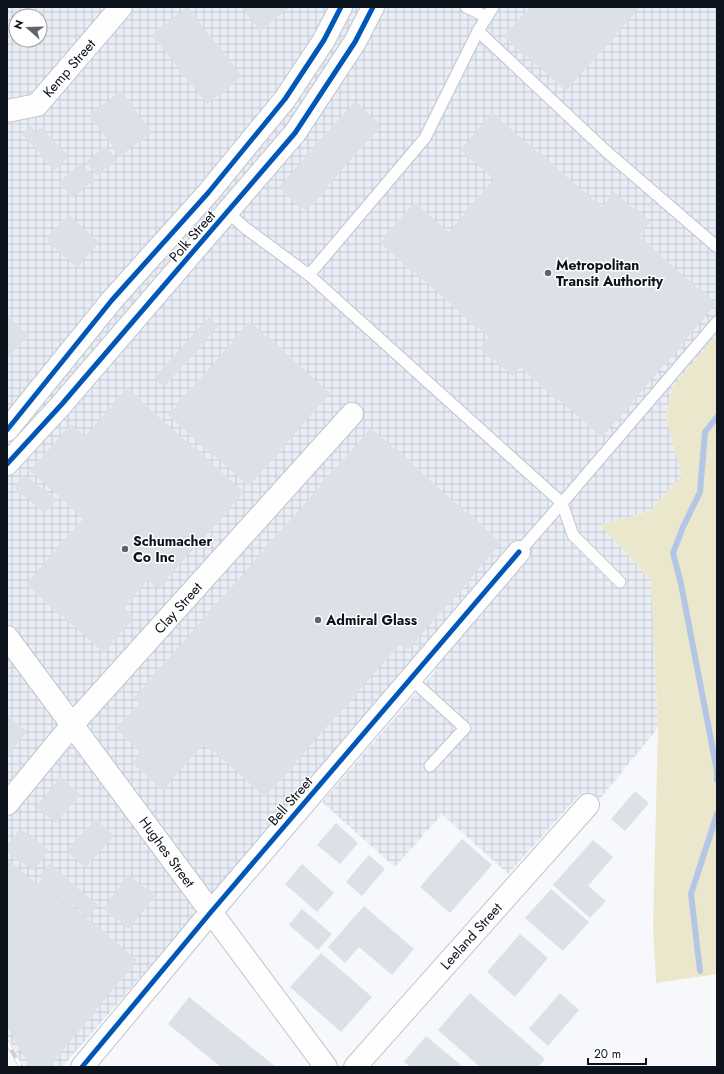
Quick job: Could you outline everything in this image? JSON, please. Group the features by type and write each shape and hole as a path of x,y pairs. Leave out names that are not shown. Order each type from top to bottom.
{"street":[{"name":"Kemp Street","path":"7,111 37,105 121,7"},
{"name":"Polk Street","path":"7,430 112,300 208,193 285,99 324,40 341,7"},
{"name":"Polk Street","path":"7,464 62,404 295,133 355,42 373,7"},
{"path":"208,193 228,212"},
{"name":"Clay Street","path":"7,804 72,724 352,414"},
{"name":"Bell Street","path":"82,1067 211,912 519,552"},
{"name":"Hughes Street","path":"7,637 326,1067"},
{"name":"Leeland Street","path":"355,1067 588,805"}],"lane":[{"path":"466,7 487,17"},
{"path":"309,275 425,138 478,32 493,7"},
{"path":"478,32 607,152 717,246"},
{"path":"228,212 244,227 309,275 562,503 573,535 620,582"},
{"path":"519,552 717,322"},
{"path":"411,679 465,728 430,766"}],"shaded area":[{"path":"7,7 717,7 717,335 673,386 665,416 682,475 650,511 600,525 651,580 658,728 594,806 580,794 508,874 442,814 395,867 322,802 437,669 422,655 62,1067 24,1067 7,1035"},
{"path":"717,335 717,974 656,983 653,927 658,728 651,580 600,525 650,511 682,475 665,416 673,386"}],"building":[{"path":"187,7 242,76 207,104 152,35"},
{"path":"241,7 290,7 260,31"},
{"path":"530,7 640,7 566,91 504,36"},
{"path":"121,91 152,132 120,156 89,115"},
{"path":"355,101 381,125 306,211 279,187"},
{"name":"Metropolitan Transit Authority","path":"492,113 602,207 614,192 650,222 638,236 716,304 602,437 520,367 513,376 480,348 489,337 380,243 414,202 449,232 494,179 460,150"},
{"path":"31,126 36,132 41,127 69,157 55,170 22,134"},
{"path":"106,146 117,160 96,176 86,162"},
{"path":"81,163 95,179 73,198 59,182"},
{"path":"69,215 99,242 77,268 46,240"},
{"path":"8,317 28,335 7,359 7,318"},
{"path":"209,317 218,326 164,387 154,378"},
{"path":"250,322 330,393 249,486 168,415"},
{"name":"Schumacher Co Inc","path":"127,389 244,492 158,589 148,580 122,609 134,618 103,652 26,584 84,518 30,471 71,424 85,436"},
{"name":"Admiral Glass","path":"371,428 501,543 408,650 401,643 265,797 204,743 163,790 132,763 142,752 116,729 140,703 134,698"},
{"path":"25,475 56,500 45,513 14,488"},
{"path":"7,715 27,732 7,756"},
{"path":"60,777 80,794 56,823 36,807"},
{"path":"635,791 649,803 625,831 611,819"},
{"path":"96,819 114,836 85,868 67,851"},
{"path":"336,823 358,843 340,864 317,845"},
{"path":"20,829 49,850 34,871 7,852 7,847"},
{"path":"462,839 492,865 450,913 420,887"},
{"path":"593,840 613,857 588,886 606,901 590,918 553,885"},
{"path":"369,855 385,869 362,896 346,882"},
{"path":"7,859 37,884 41,880 137,960 49,1067 30,1067 7,1026"},
{"path":"49,864 98,905 88,918 39,877"},
{"path":"302,864 334,893 317,912 285,884"},
{"path":"129,875 155,896 129,929 103,908"},
{"path":"551,889 589,922 563,951 525,918"},
{"path":"364,906 414,949 392,975 359,947 345,963 328,947"},
{"path":"302,909 332,934 318,950 289,925"},
{"path":"520,934 548,958 515,997 487,972"},
{"path":"321,953 372,997 341,1032 290,987"},
{"path":"470,993 545,1059 538,1067 480,1067 438,1030"},
{"path":"560,993 579,1010 548,1046 529,1029"},
{"path":"189,997 276,1067 221,1067 168,1024"},
{"path":"426,1036 463,1067 411,1067 404,1062"}],"waterway":[{"path":"717,417 705,432 700,492 683,527 673,553 681,584 717,771 717,780"},
{"path":"700,971 691,894 717,814"}],"railway":[{"path":"7,1042 21,1067"}],"cycle path":[{"path":"7,430 112,300 208,193 285,99 324,40 341,7"},
{"path":"7,464 62,404 295,133 355,42 373,7"},
{"path":"82,1067 211,912 519,552"}],"place":[{"name":"Metropolitan Transit Authority","path":"548,273"},
{"name":"Schumacher Co Inc","path":"125,549"},
{"name":"Admiral Glass","path":"318,620"}]}
